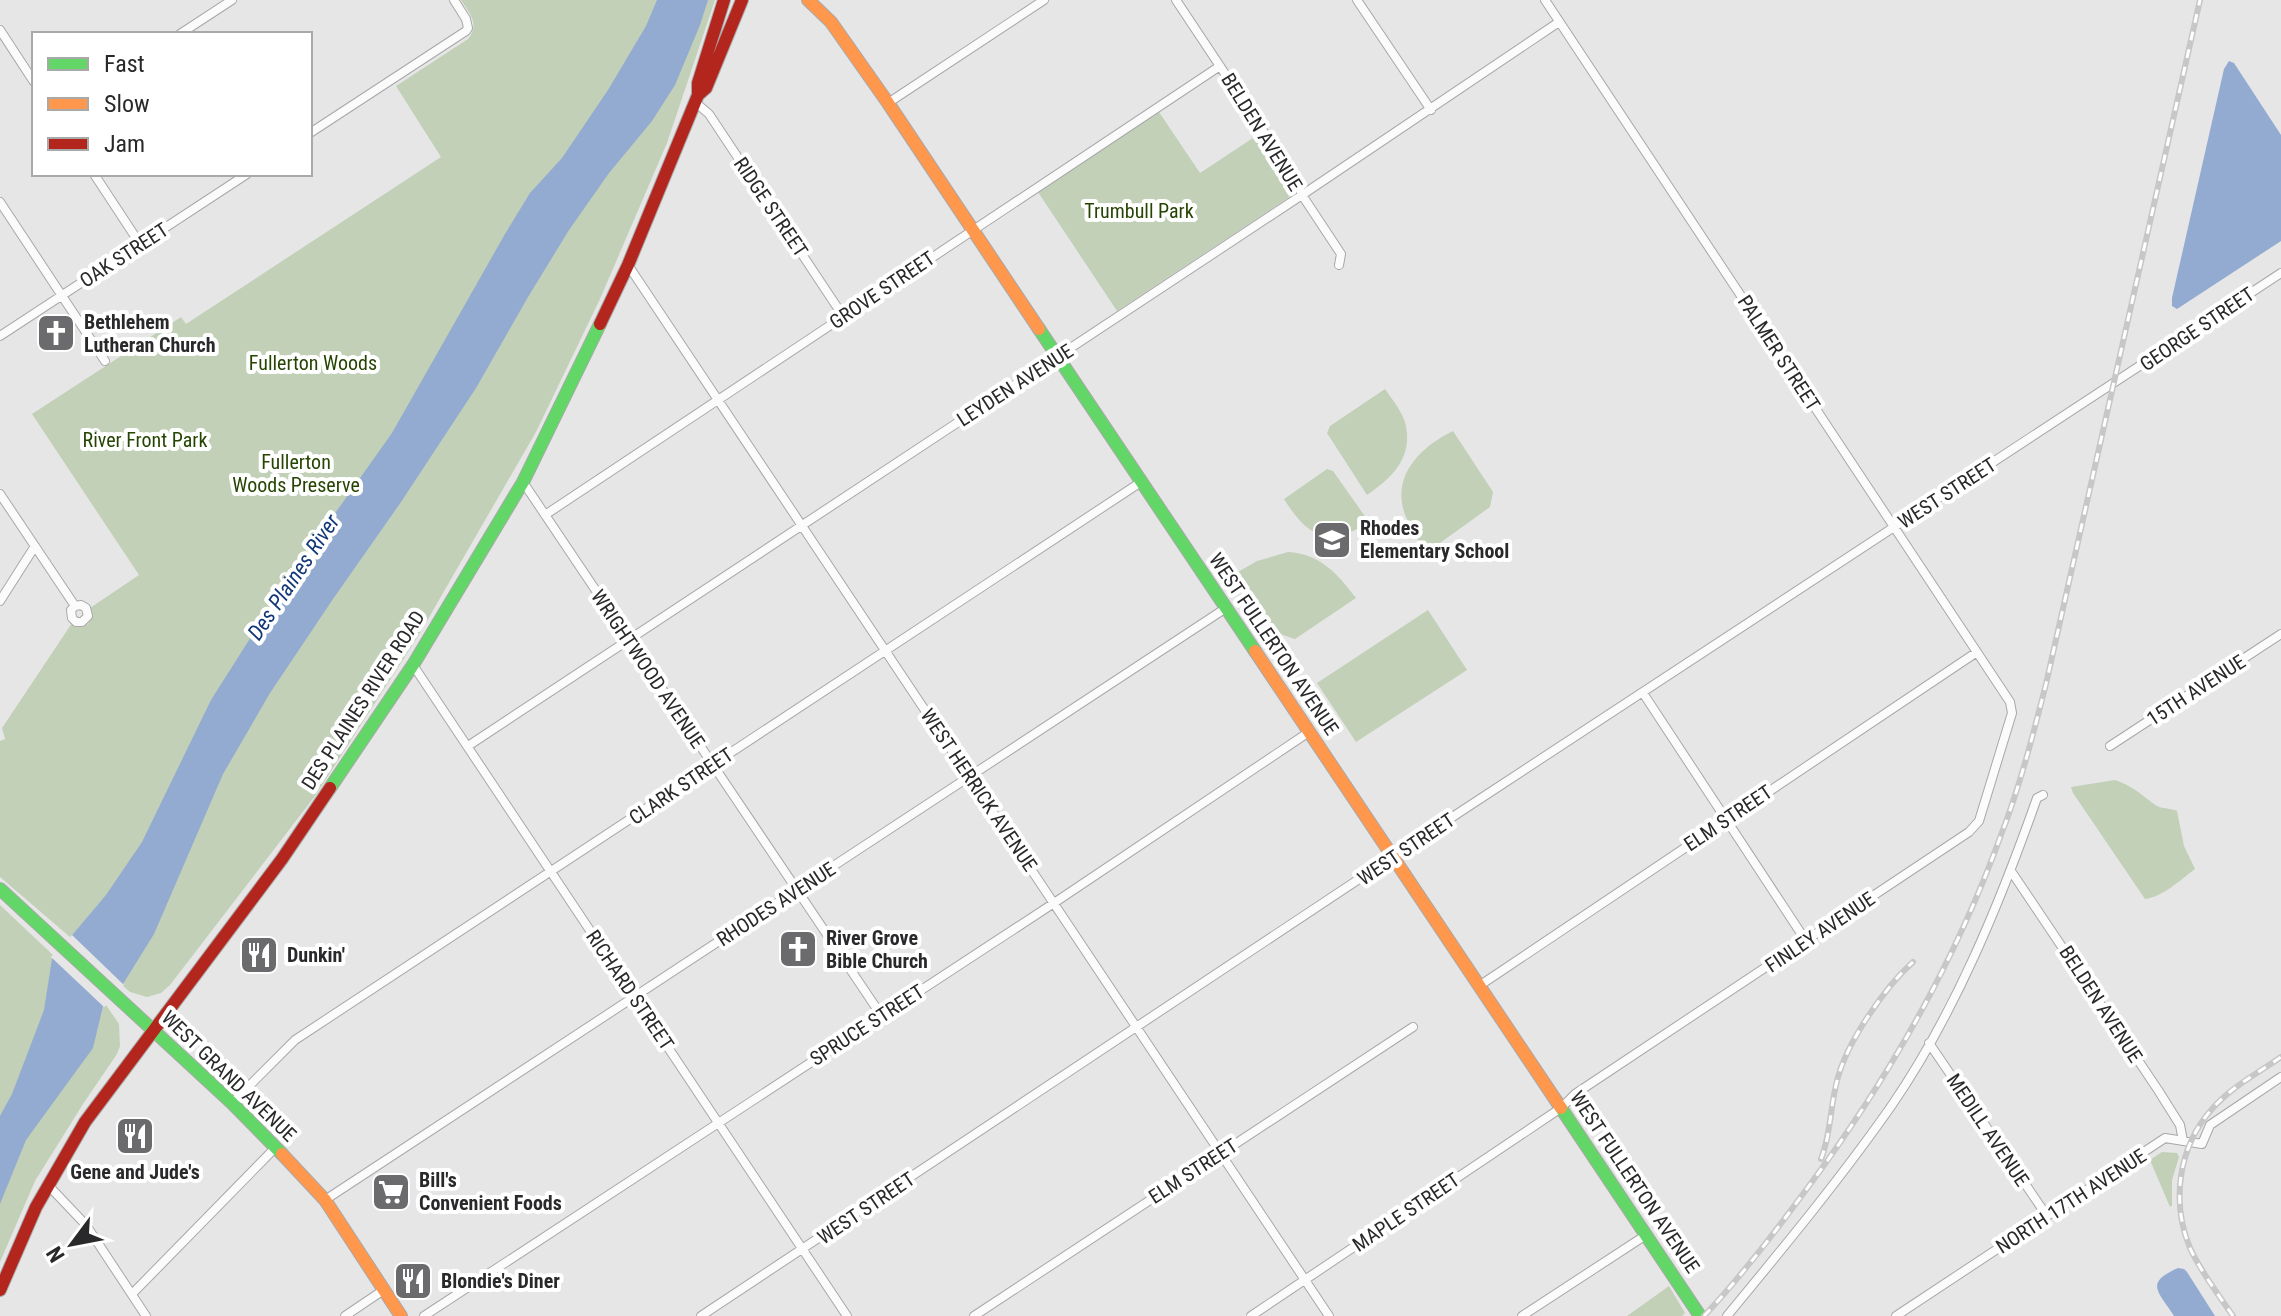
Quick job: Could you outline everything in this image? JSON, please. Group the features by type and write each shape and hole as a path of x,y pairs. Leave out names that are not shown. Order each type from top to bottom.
{"main road":[{"name":"DES PLAINES RIVER ROAD","path":"0,1290 48,1185 85,1122 282,859 413,665 523,482 628,265 697,98 698,83 724,0"},
{"name":"DES PLAINES RIVER ROAD","path":"697,98 706,88 742,0"},
{"name":"WEST FULLERTON AVENUE","path":"808,0 831,22 888,103 1700,1316"},
{"name":"WEST GRAND AVENUE","path":"0,889 276,1147 325,1200 401,1316"}],"street":[{"path":"183,32 232,0"},
{"path":"312,132 464,33 468,28 466,19 454,0"},
{"path":"888,103 1044,0"},
{"name":"BELDEN AVENUE","path":"1176,0 1297,182 1302,195 1341,254 1339,265"},
{"path":"1357,0 1431,110"},
{"name":"PALMER STREET","path":"1545,0 2013,707"},
{"name":"LEYDEN AVENUE","path":"468,746 1431,110 1559,22"},
{"path":"0,30 32,79"},
{"name":"GROVE STREET","path":"545,515 1220,66"},
{"name":"RIDGE STREET","path":"697,98 843,316"},
{"path":"95,176 140,244"},
{"name":"OAK STREET","path":"0,336 244,176"},
{"path":"0,202 105,361"},
{"name":"WEST HERRICK AVENUE","path":"628,265 1329,1316"},
{"name":"GEORGE STREET","path":"2113,385 2281,273"},
{"name":"WEST STREET","path":"701,1316 2113,385"},
{"name":"WRIGHTWOOD AVENUE","path":"523,482 881,1015"},
{"name":"CLARK STREET","path":"232,1103 295,1040 1141,482"},
{"path":"0,494 75,606"},
{"path":"0,601 35,546"},
{"name":"RHODES AVENUE","path":"325,1200 1226,608"},
{"name":"15TH AVENUE","path":"2110,746 2281,634"},
{"name":"ELM STREET","path":"1479,986 1977,652"},
{"name":"RICHARD STREET","path":"413,665 847,1316"},
{"path":"1643,693 1806,941"},
{"name":"FINLEY AVENUE","path":"1561,1108 1575,1094 1977,825 2013,707"},
{"name":"SPRUCE STREET","path":"424,1316 1309,732"},
{"path":"1727,1316 1808,1219 1893,1103 1973,961 2011,871 2037,798 2043,795"},
{"name":"BELDEN AVENUE","path":"2011,871 2180,1125 2183,1141"},
{"name":"ELM STREET","path":"974,1316 1413,1027"},
{"name":"MEDILL AVENUE","path":"1929,1043 2047,1216"},
{"name":"NORTH 17TH AVENUE","path":"1896,1316 2165,1138 2202,1144 2210,1125 2281,1077"},
{"name":"MAPLE STREET","path":"1251,1316 1561,1108"},
{"path":"132,1294 276,1147"},
{"path":"48,1185 86,1225 146,1316"},
{"path":"1522,1316 1646,1235"},
{"path":"345,1316 385,1289"}],"green space":[{"name":"Fullerton Woods Preserve","path":"461,0 715,0 667,143 600,299 536,432 417,638 315,796 170,985 161,993 147,997 130,992 73,936 70,937 0,877 0,741 5,739 2,728 72,623 78,627 88,624 92,616 90,608 139,575 32,414 181,317 186,324 441,157 396,86 472,34 473,24"},
{"name":"Trumbull Park","path":"1159,112 1200,173 1259,134 1293,189 1288,198 1117,311 1038,192"},
{"path":"1385,389 1405,422 1407,446 1393,473 1367,495 1327,433 1330,426"},
{"path":"1453,431 1493,492 1490,507 1426,553 1403,508 1403,483 1422,452"},
{"path":"1327,469 1333,471 1369,522 1343,535 1321,535 1311,530 1284,499"},
{"path":"1288,552 1327,566 1356,598 1295,639 1277,633 1238,572 1257,561"},
{"path":"1428,610 1467,670 1356,742 1317,683"},
{"path":"2115,780 2133,788 2157,806 2177,811 2184,846 2195,869 2152,898 2145,899 2071,787"},
{"path":"0,905 104,1007 106,1005 119,1024 120,1046 35,1181 0,1262"},
{"path":"2162,1152 2177,1153 2179,1157 2172,1180 2170,1207 2150,1160"},
{"path":"1669,1286 1685,1313 1682,1316 1627,1316"}],"water":[{"name":"Des Plaines River","path":"657,0 708,0 675,85 652,121 609,173 569,230 476,388 270,693 223,774 154,934 123,984 103,1006 93,1048 26,1140 0,1204 0,1116 12,1094 44,1010 52,959 106,895 142,842 211,700 280,591 392,433 530,193 562,158 608,90 646,26"},
{"path":"2229,61 2234,63 2281,135 2281,241 2177,309 2172,306 2172,298 2224,69"},
{"path":"2178,1268 2187,1272 2215,1316 2174,1316 2157,1288 2161,1278"}],"pier":[{"path":"72,935 124,985 104,1007 51,957"}],"railway":[{"path":"1704,1316 1791,1210 1890,1066 1940,976 2001,835 2046,684 2200,0"},
{"path":"1821,1159 1837,1081 1849,1050 1879,1001 1913,962"},
{"path":"2233,1316 2190,1248 2181,1212 2181,1176 2192,1140 2212,1109 2236,1087 2281,1057"}],"traffic: fast":[{"path":"330,788 413,665 523,482 600,324"},
{"path":"1039,329 1255,651"},
{"path":"0,889 232,1103 282,1154"},
{"path":"1561,1108 1700,1316"}],"traffic: slow":[{"path":"808,0 831,22 888,103 1039,329"},
{"path":"1255,651 1561,1108"},
{"path":"282,1154 325,1200 401,1316"}],"traffic: jam":[{"path":"698,95 698,83 724,0"},
{"path":"600,324 742,0"},
{"path":"0,1290 36,1207 85,1122 282,859 330,788"}],"place":[{"name":"Bethlehem Lutheran Church","path":"56,333"},
{"name":"Rhodes Elementary School","path":"1332,540"},
{"name":"River Grove Bible Church","path":"798,949"},
{"name":"Dunkin'","path":"259,955"},
{"name":"Gene and Jude's","path":"135,1136"},
{"name":"Bill's Convenient Foods","path":"391,1192"},
{"name":"Blondie's Diner","path":"413,1281"}],"park label":[{"name":"Fullerton Woods","path":"313,363"},
{"name":"River Front Park","path":"145,440"}]}
